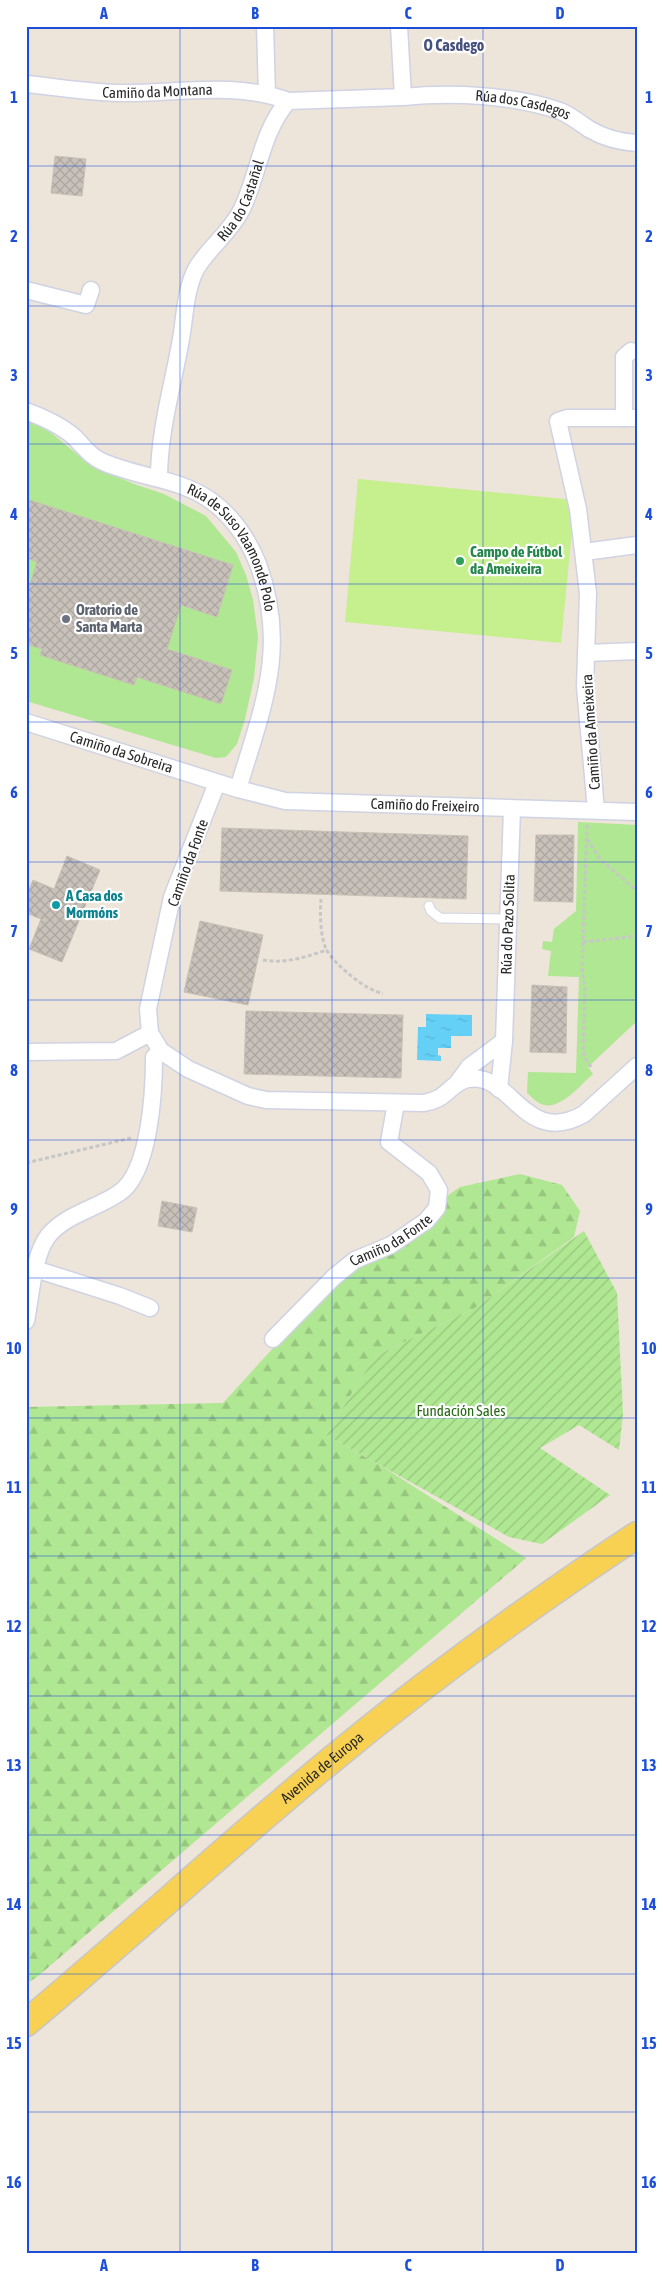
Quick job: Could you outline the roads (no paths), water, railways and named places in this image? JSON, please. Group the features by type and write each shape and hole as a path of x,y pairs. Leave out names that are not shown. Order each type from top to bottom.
{"main road":[{"name":"Avenida de Europa","path":"26,2000 345,1726 524,1590 637,1515"},
{"name":"Avenida de Europa","path":"26,2022 383,1718 466,1653 637,1535"}],"street":[{"path":"265,26 267,94"},
{"path":"288,101 403,98 399,26"},
{"name":"Camiño da Montana","path":"26,84 117,93 239,91 267,94 288,101"},
{"name":"Rúa dos Casdegos","path":"403,98 426,95 480,97 532,103 562,112 592,131 621,142 637,143"},
{"name":"Rúa do Castañal","path":"159,478 159,453 181,339 186,300 195,271 206,253 225,236 242,209 266,135 280,110 288,101"},
{"path":"26,290 86,305 91,290"},
{"path":"630,418 624,357 632,352"},
{"name":"Rúa de Suso Vaamonde Polo","path":"26,411 55,424 67,432 87,452 100,461 159,478 202,495 231,519 252,548 267,590 272,618 271,669 254,739 238,789"},
{"name":"Camiño da Ameixeira","path":"592,815 586,687 588,593 578,509 558,421 567,418 630,418"},
{"path":"584,552 637,545"},
{"name":"Camiño da Ameixeira","path":"587,653 637,651"},
{"name":"Camiño da Sobreira","path":"26,722 217,783"},
{"name":"Camiño do Freixeiro","path":"217,783 284,801 512,809 592,815 637,812"},
{"name":"Camiño da Fonte","path":"217,783 172,898 148,1009 150,1033 161,1051 188,1069 248,1096 266,1100 424,1103 438,1098 458,1082"},
{"name":"Rúa do Pazo Solita","path":"492,1084 504,1041 512,809"},
{"path":"26,1052 116,1051 150,1033"},
{"path":"458,1082 469,1067 504,1041"},
{"path":"26,1320 40,1250 47,1237 61,1223 120,1193 133,1181 150,1120 154,1057 161,1051"},
{"path":"458,1082 469,1078 492,1084 540,1120 563,1122 584,1114 637,1066"},
{"name":"Camiño da Fonte","path":"273,1339 334,1277 356,1260 392,1245 426,1221 437,1208 439,1190 429,1173 389,1142 396,1103"},
{"path":"35,1270 120,1296 150,1308"}],"lane":[{"path":"429,906 431,911 440,918 508,918"}],"water":[{"path":"426,1014 472,1015 472,1036 451,1036 451,1048 438,1048 438,1055 441,1056 441,1061 417,1060 418,1027 426,1027"}],"place":[{"name":"Campo de Fútbol da Ameixeira","path":"460,561"},
{"name":"Oratorio de Santa Marta","path":"66,619"},
{"name":"A Casa dos Mormóns","path":"56,905"}],"district":[{"name":"O Casdego","path":"454,45"}],"park label":[{"name":"Fundación Sales","path":"461,1411"}]}
